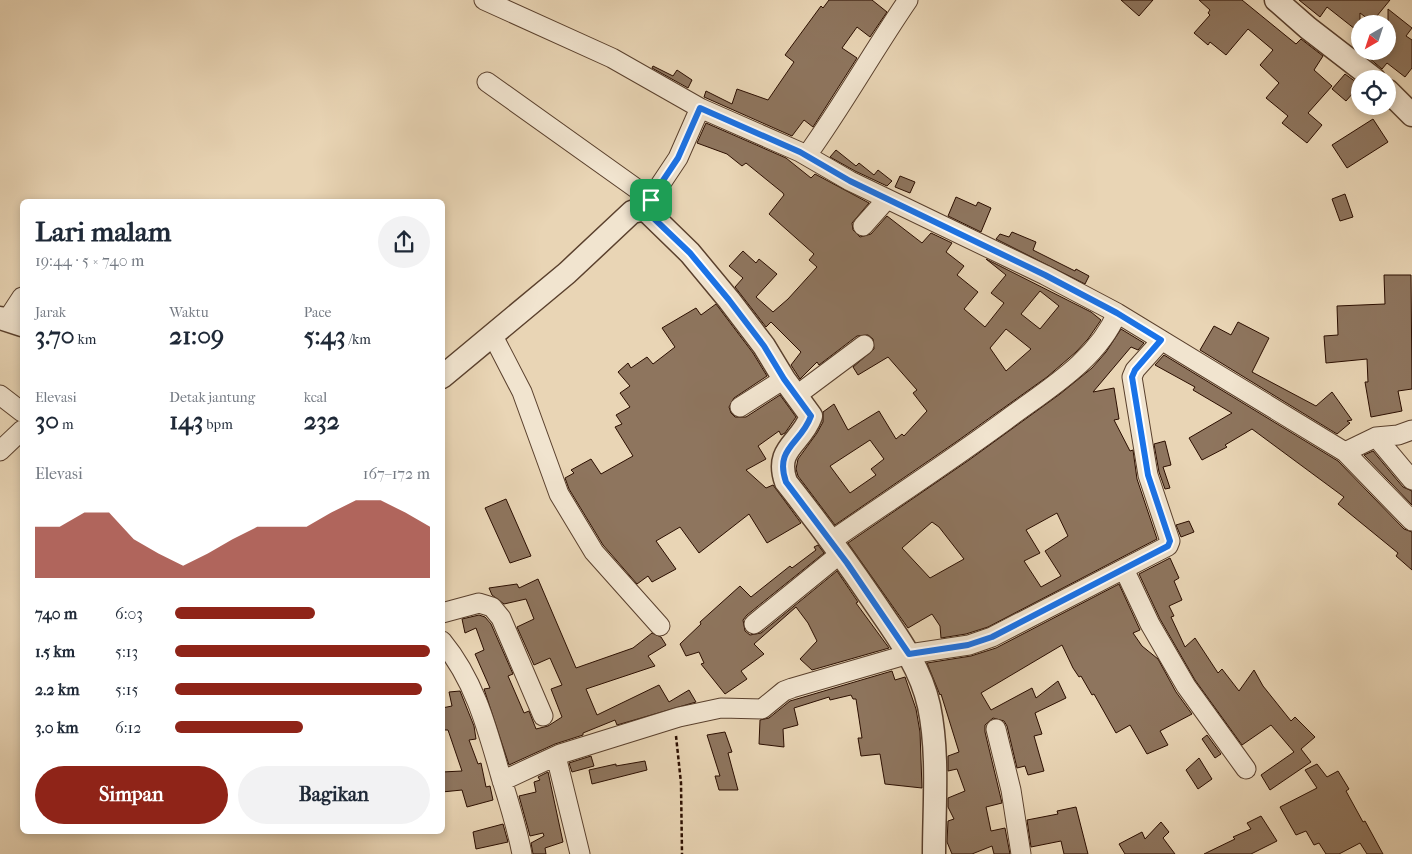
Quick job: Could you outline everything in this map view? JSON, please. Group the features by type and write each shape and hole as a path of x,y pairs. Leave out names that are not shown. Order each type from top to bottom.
{"street":[{"path":"484,0 612,58 700,108 807,155 850,181 1045,275 1117,313 1345,452 1412,521"},
{"path":"807,155 829,125 879,43 908,0"},
{"path":"1276,0 1308,28 1362,70"},
{"path":"487,82 647,204 690,253 764,346 811,416 807,428 784,457 782,470 786,482 909,654 928,704 932,725 935,752 934,854"},
{"path":"1396,99 1412,115"},
{"path":"445,374 567,273 632,212 647,204 678,158 700,108"},
{"path":"863,226 887,199"},
{"path":"10,321 20,301"},
{"path":"754,624 835,548 953,458 1068,374 1110,328 1117,313"},
{"path":"492,336 522,392 559,494 594,552 660,626"},
{"path":"502,781 556,756 674,719 721,708 762,709 784,691 792,688 909,654 968,645 992,637 1168,546 1170,541 1148,475 1132,377 1135,370 1161,340"},
{"path":"740,407 790,387 864,345"},
{"path":"0,395 20,410"},
{"path":"1345,452 1376,437 1398,435 1412,430"},
{"path":"0,451 20,432"},
{"path":"1376,437 1412,480"},
{"path":"1124,569 1150,624 1186,686 1246,769"},
{"path":"445,612 479,603 492,607 501,618 543,716"},
{"path":"445,644 452,652 473,688 487,725 518,831 522,854"},
{"path":"996,729 1011,790 1021,854"},
{"path":"556,756 580,854"}],"path":[{"path":"674,719 681,782 682,854"}],"building":[{"path":"829,0 872,0 887,12 870,37 857,27 842,48 857,58 813,127 804,120 792,136 704,97 706,91 732,104 737,89 768,100 794,62 785,55 821,6 823,8"},
{"path":"1121,0 1153,0 1139,16"},
{"path":"1199,0 1242,0 1296,44 1301,39 1323,56 1314,70 1332,86 1308,113 1322,125 1307,143 1282,123 1288,116 1266,98 1279,83 1260,65 1273,50 1248,29 1226,55 1210,42 1208,45 1194,33 1210,15 1208,13 1210,10"},
{"path":"1299,0 1390,0 1378,15 1363,15 1360,13 1360,15 1351,15 1351,26 1327,7 1320,17"},
{"path":"1388,9 1396,15 1388,15"},
{"path":"1396,15 1412,28 1406,36 1412,40 1412,68 1405,77 1387,63 1382,69 1371,60 1396,60"},
{"path":"653,66 673,76 677,70 692,80 688,88 652,68"},
{"path":"1345,74 1351,78 1351,95 1346,101 1332,89"},
{"path":"1373,119 1388,142 1347,168 1332,145"},
{"path":"706,123 786,158 811,178 815,174 869,203 852,223 853,230 860,237 871,234 887,216 922,243 931,233 952,243 946,252 964,266 957,275 978,292 964,309 985,327 1004,303 991,293 1006,275 986,259 1091,312 1101,320 1076,352 1047,377 835,525 798,476 796,469 798,459 823,422 823,412 834,404 848,430 879,411 896,439 902,434 904,436 927,411 913,393 917,390 888,357 858,375 853,367 874,349 873,339 868,335 857,336 819,365 817,362 800,379 791,365 801,352 771,322 766,327 735,287 743,278 729,266 743,251 756,263 759,259 777,274 756,297 773,312 788,299 817,267 809,260 814,254 769,214 784,195 783,193 746,163 742,166 727,154 697,143","holes":["1040,291 1059,306 1040,329 1021,314","1006,329 1031,349 1006,371 990,348","870,440 884,459 871,469 876,475 850,493 830,466"]},
{"path":"836,150 856,166 859,163 874,175 878,170 892,181 887,186 830,157"},
{"path":"900,176 915,182 910,193 895,187"},
{"path":"1345,194 1353,217 1340,221 1332,199"},
{"path":"956,197 976,206 978,202 991,208 981,232 948,216"},
{"path":"1012,232 1036,242 1033,250 1089,276 1085,284 996,239 1000,234 1009,237"},
{"path":"1384,275 1411,275 1412,389 1398,391 1402,411 1371,417 1365,382 1368,382 1367,359 1326,363 1324,336 1338,335 1337,306 1385,304"},
{"path":"716,304 753,353 767,376 734,398 729,407 731,413 735,417 746,417 780,395 796,417 785,433 781,435 779,431 758,446 766,459 746,470 766,488 773,485 801,523 767,543 749,514 699,553 680,527 656,541 676,569 652,582 648,576 637,584 603,545 569,489 565,478 574,473 571,470 591,459 601,474 633,456 615,427 622,424 616,415 630,407 620,393 630,386 618,372 628,363 631,368 647,357 653,364 675,347 662,328 696,308 701,315"},
{"path":"1238,322 1269,338 1252,372 1316,406 1332,392 1352,420 1347,421 1350,423 1337,434 1200,350 1214,326 1231,335"},
{"path":"1121,329 1144,343 1138,350 1131,347 1093,392 1114,388 1119,419 1114,420 1130,451 1133,450 1137,479 1157,539 988,627 966,634 941,638 940,626 932,614 908,628 848,543 969,460 1060,394 1092,368 1106,352","holes":["1057,513 1068,536 1045,551 1061,576 1041,587 1024,561 1040,553 1026,530","932,522 939,527 964,559 930,578 902,548"]},
{"path":"1164,355 1338,461 1404,529 1412,532 1412,570 1396,556 1398,553 1338,504 1344,497 1252,429 1225,445 1227,447 1202,460 1189,438 1232,413 1193,390 1195,387 1155,365"},
{"path":"1165,441 1171,465 1163,467 1170,488 1165,489 1159,472 1154,444"},
{"path":"1373,451 1403,487 1412,491 1412,505 1364,455"},
{"path":"506,499 531,556 510,563 485,508"},
{"path":"1189,521 1194,532 1181,537 1176,525"},
{"path":"818,545 824,553 747,615 743,620 745,631 750,635 761,633 837,571 858,602 856,603 889,648 812,670 800,659 817,641 808,623 796,607 754,644 764,654 741,671 747,679 725,694 701,664 704,663 699,652 686,656 680,644 701,624 700,622 740,586 751,597 790,566 792,568 816,550 814,547"},
{"path":"1170,558 1179,578 1174,581 1182,600 1169,606 1174,616 1171,617 1185,647 1195,638 1218,673 1222,669 1239,691 1254,670 1263,686 1291,721 1295,717 1315,737 1301,749 1311,762 1270,790 1261,775 1294,752 1271,725 1242,745 1195,680 1160,619 1139,574"},
{"path":"538,579 576,668 633,648 652,633 661,637 666,645 648,656 655,666 586,689 597,715 659,685 669,702 689,690 696,702 617,725 615,720 509,765 484,689 490,688 475,654 484,650 476,628 465,633 462,619 479,615 485,617 491,624 513,674 508,676 524,713 529,711 536,729 548,726 562,717 551,689 562,685 550,658 534,665 517,627 534,619 526,599 504,604 492,595 489,588 517,584 519,588"},
{"path":"1119,584 1140,630 1133,633 1142,646 1158,659 1176,692 1192,714 1160,731 1168,745 1147,754 1130,725 1116,733 1094,694 1092,695 1081,676 1079,677 1073,668 1062,645 981,693 991,710 1032,688 1036,698 1058,681 1066,698 1035,713 1042,734 1034,736 1044,771 1028,775 1025,766 1017,768 1007,726 1004,721 993,718 985,725 1002,803 986,807 991,831 1005,828 1010,854 994,854 992,846 972,854 952,854 947,842 948,821 954,819 948,807 948,798 965,791 957,769 948,771 948,756 959,752 941,694 927,663 971,656 996,648"},
{"path":"892,671 895,680 905,677 916,709 920,732 922,788 885,784 880,754 861,756 858,738 862,738 856,699 853,699 851,695 830,700 829,697 794,708 798,725 783,729 784,747 759,744 760,720 769,718 790,701"},
{"path":"460,691 474,726 476,739 469,740 478,764 481,763 486,787 490,786 493,800 467,807 462,790 445,792 445,772 462,771 448,730 445,730 445,707 452,706 449,692"},
{"path":"725,732 732,752 728,753 738,790 719,790 715,776 720,776 707,735"},
{"path":"1207,735 1221,754 1215,758 1202,739"},
{"path":"591,756 594,766 572,772 569,763"},
{"path":"1199,758 1212,779 1198,789 1186,770"},
{"path":"645,761 647,770 592,784 589,770 616,764 616,766"},
{"path":"1317,764 1327,777 1338,771 1349,789 1346,791 1383,854 1367,854 1360,843 1339,854 1326,854 1319,843 1314,845 1306,831 1296,835 1280,807 1317,788 1305,770"},
{"path":"548,772 563,842 545,848 546,854 533,854 531,843 544,836 543,833 530,836 519,796 536,792 534,782 540,780 538,777"},
{"path":"1076,807 1088,854 1064,854 1061,841 1031,847 1027,820 1058,814 1057,811"},
{"path":"1261,816 1277,841 1251,854 1204,854 1251,829 1247,823"},
{"path":"1161,822 1169,832 1163,838 1175,854 1125,854 1119,844 1142,832 1145,839"},
{"path":"503,824 508,842 476,849 473,832"}],"route":[{"path":"700,108 807,155 850,181 1045,275 1117,313 1161,340 1135,370 1132,377 1132,385 1148,475 1170,541 1168,546 992,637 968,645 909,654 847,563 786,482 782,470 784,457 807,428 811,416 784,379 764,346 729,300 690,253 644,209 651,200 678,158 700,108"}]}
